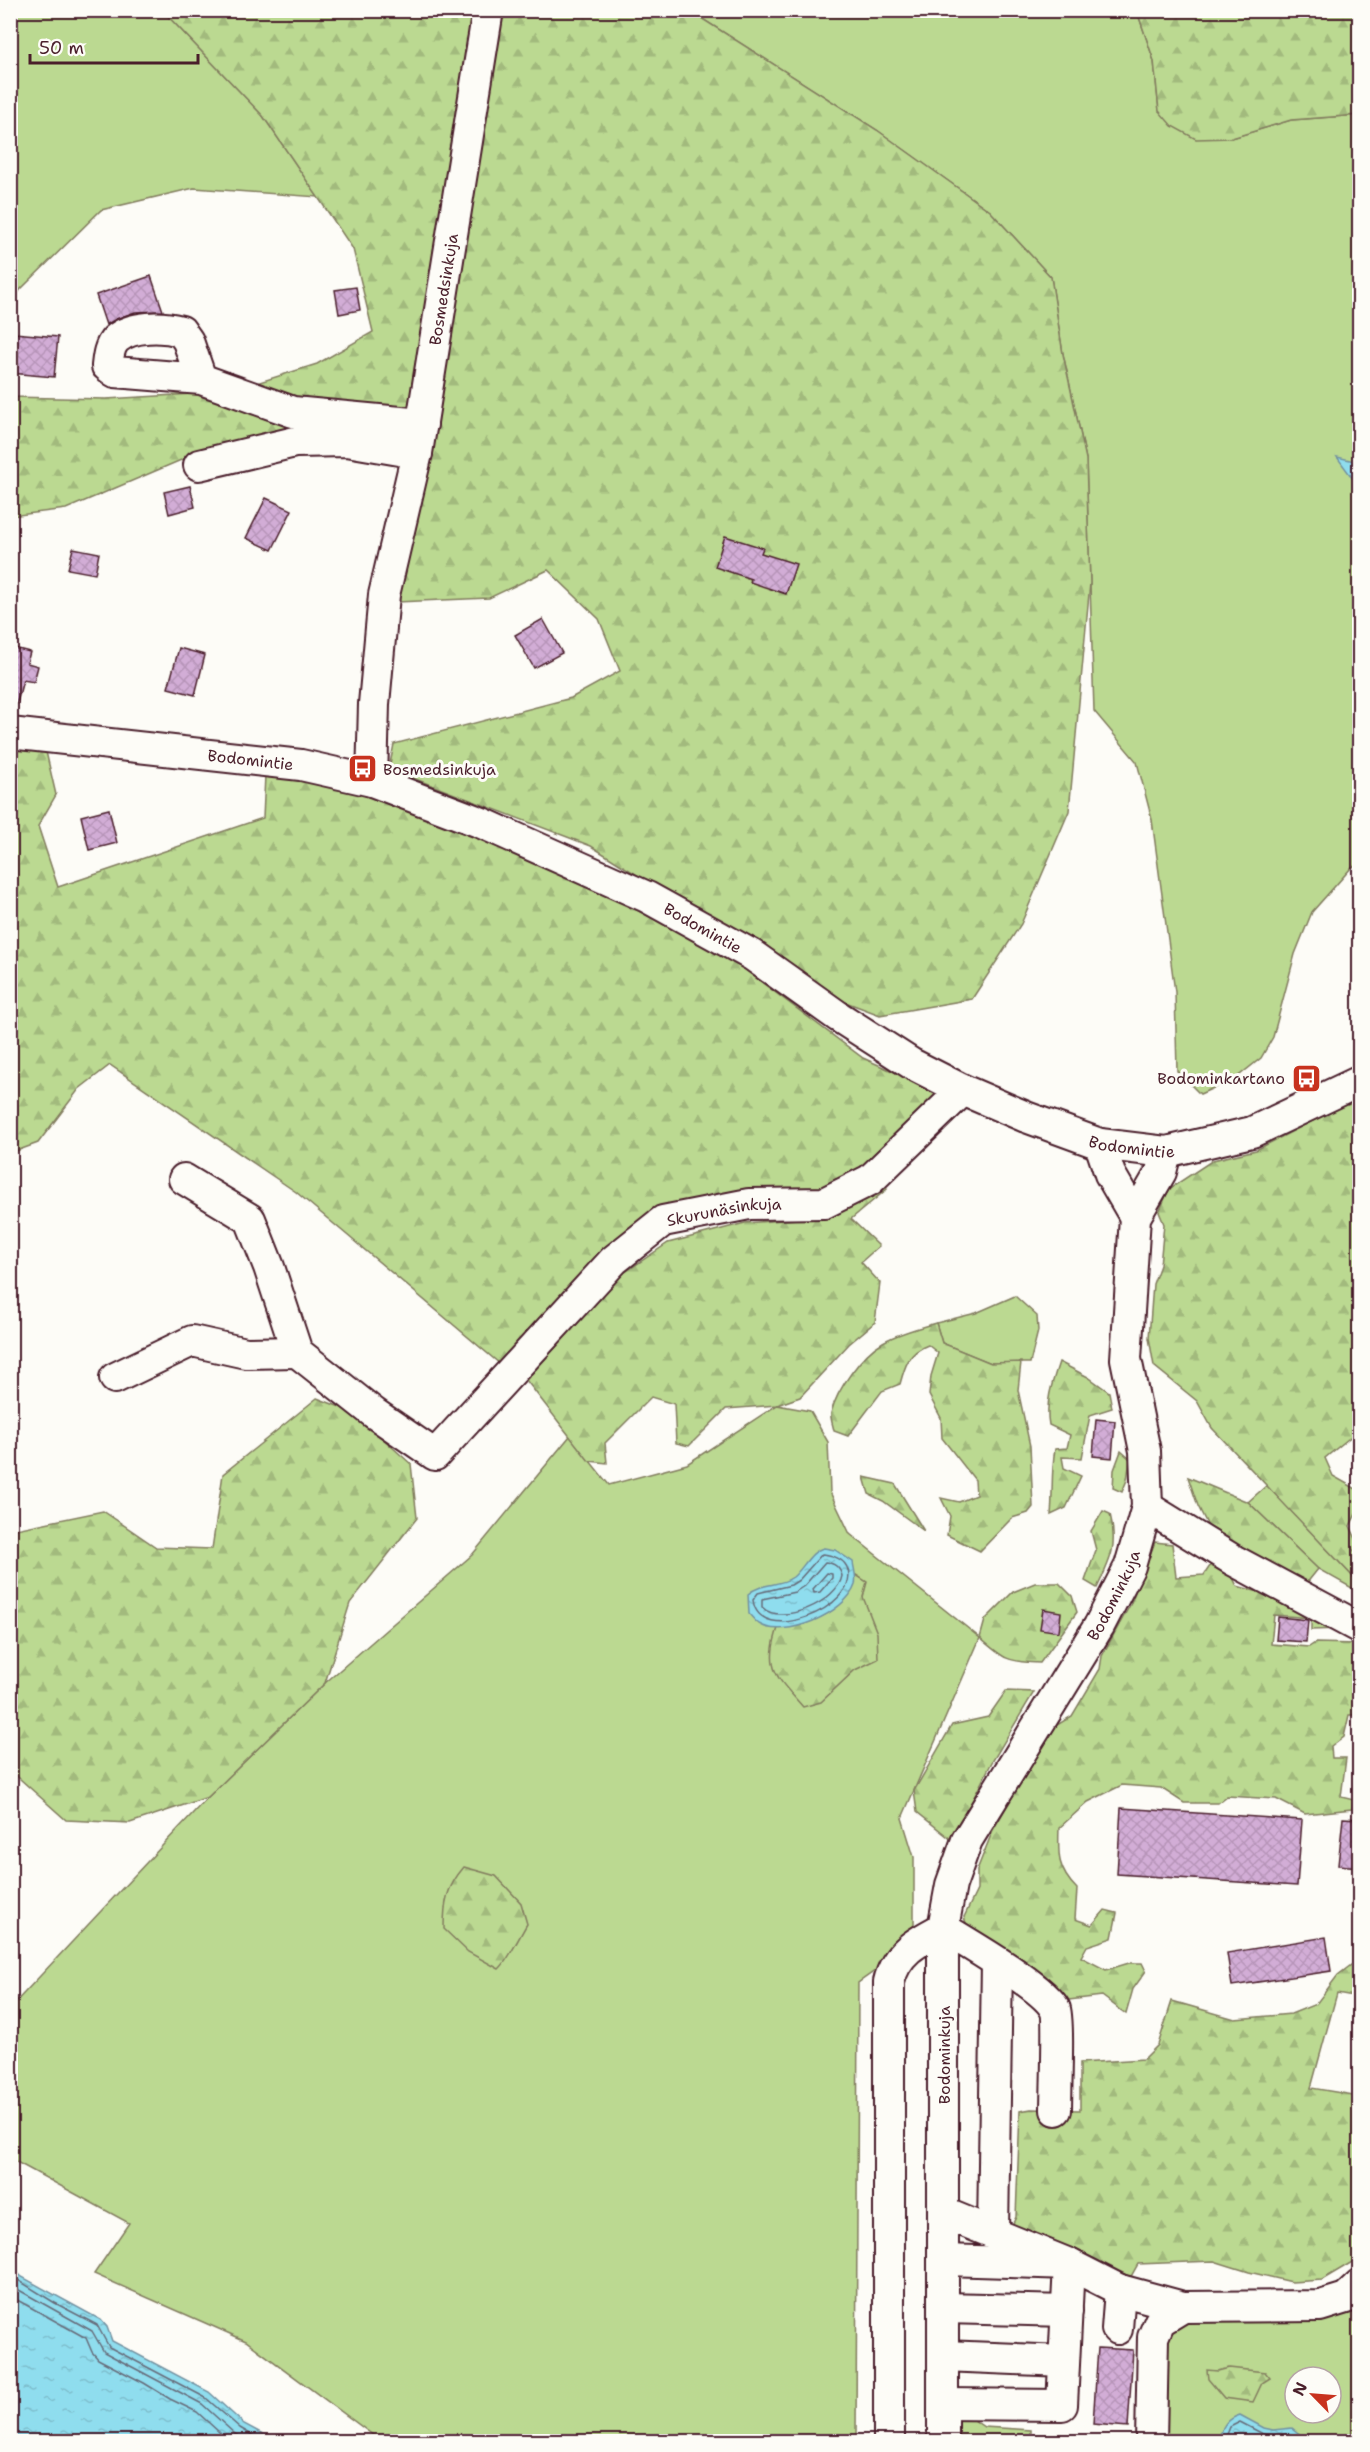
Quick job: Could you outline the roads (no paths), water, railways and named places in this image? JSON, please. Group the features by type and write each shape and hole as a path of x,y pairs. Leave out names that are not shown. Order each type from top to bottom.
{"street":[{"name":"Bosmedsinkuja","path":"372,782 374,704 384,595 419,438 489,10"},
{"path":"201,378 292,412 419,438"},
{"path":"199,465 295,442 419,438"},
{"name":"Bodomintie","path":"10,733 290,764 372,782 482,823 682,915 752,955 839,1017 912,1064 963,1090 1026,1117 1100,1144 1166,1152 1252,1132 1359,1081"},
{"name":"Skurunäsinkuja","path":"297,1352 374,1413 435,1455 614,1260 663,1221 749,1204 824,1203 870,1179 963,1090"},
{"path":"1100,1144 1110,1174 1135,1217"},
{"name":"Bodominkuja","path":"943,2442 944,1928 951,1884 967,1840 1099,1626 1131,1566 1147,1507 1145,1451 1126,1359 1135,1217 1161,1172 1166,1152"},
{"path":"115,1378 192,1341 246,1353 297,1352 269,1267 250,1219 184,1179"},
{"path":"1147,1507 1233,1560 1359,1628"},
{"path":"888,2442 889,1982 892,1969 914,1943 944,1928 1045,1996 1056,2010 1056,2109"},
{"path":"993,2233 997,1962"},
{"path":"944,2213 1069,2264 1120,2290 1183,2307 1320,2306 1346,2298 1359,2284"},
{"path":"944,2260 1069,2264"},
{"path":"944,2404 1062,2405 1069,2264"},
{"path":"1117,2329 1120,2290"},
{"path":"1151,2442 1153,2337 1160,2321 1183,2307"},
{"path":"944,2308 1067,2311"},
{"path":"944,2356 1064,2361"}],"water":[{"path":"1337,457 1359,462 1359,487"},
{"path":"824,1548 835,1550 853,1562 856,1582 840,1605 813,1621 798,1626 783,1629 770,1628 756,1622 749,1614 748,1594 753,1590 793,1577 815,1552"},
{"path":"11,2267 22,2277 101,2320 107,2327 112,2341 209,2392 244,2424 276,2441 11,2441"},
{"path":"1240,2415 1264,2428 1273,2430 1292,2428 1308,2441 1217,2441 1228,2422"}],"place":[{"name":"Bosmedsinkuja","path":"362,769"},
{"name":"Bodominkartano","path":"1306,1078"}]}
